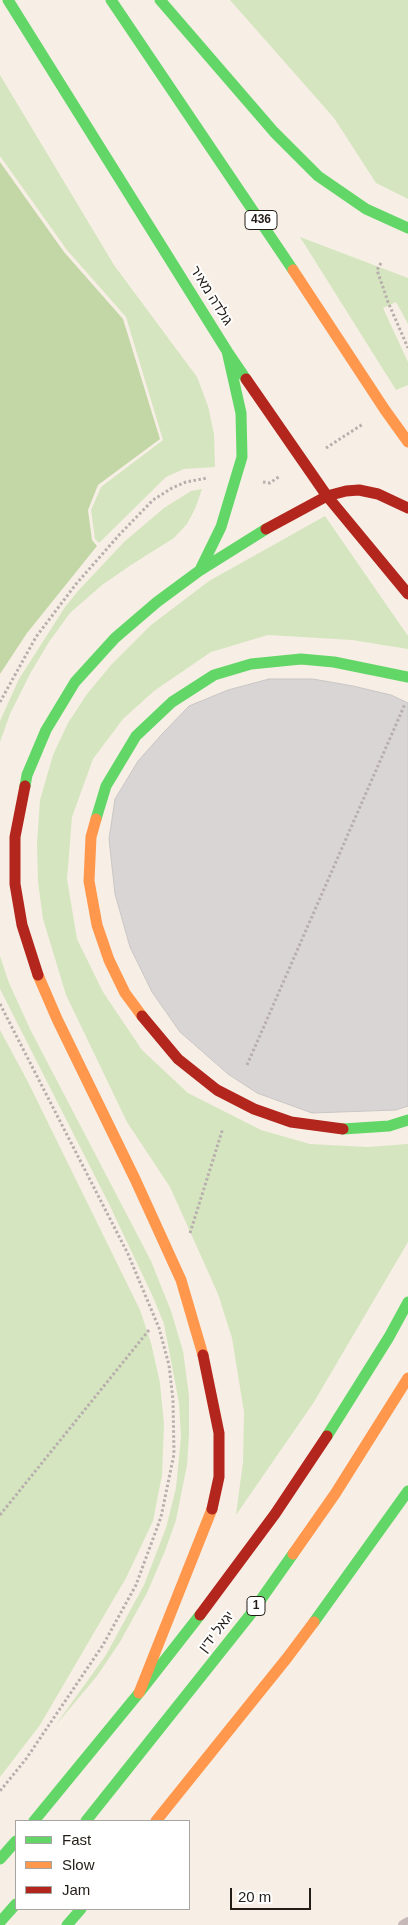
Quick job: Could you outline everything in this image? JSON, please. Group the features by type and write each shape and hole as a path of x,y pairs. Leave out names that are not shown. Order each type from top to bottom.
{"main road":[{"name":"גולדה מאיר","path":"8,0 227,351 327,496 408,594"},
{"name":"436","path":"111,0 242,192 388,415 408,442"},
{"path":"160,0 267,124 318,176 366,209 408,228"},
{"path":"200,571 230,502 242,457 241,413 227,351"},
{"path":"139,1693 210,1516 219,1477 219,1433 200,1340 181,1280 35,968 22,925 17,892 15,837 27,775 46,730 75,682 115,638 157,602 200,571 250,538 327,496 359,490 378,494 408,508"},
{"path":"408,677 334,662 301,659 251,664 214,675 172,702 136,736 106,786 91,837 89,881 97,925 125,993 149,1026 178,1058 218,1090 254,1109 291,1122 342,1130 389,1126 408,1120"},
{"path":"35,1820 139,1693 229,1578 330,1432 389,1337 408,1302"},
{"name":"יגאל ידין","path":"87,1820 250,1615 335,1494 408,1378"},
{"path":"157,1820 286,1658 367,1550 408,1491"},
{"path":"0,1859 15,1842"},
{"path":"0,1922 15,1905"},
{"path":"67,1925 80,1910"}],"lane":[{"path":"403,1925 408,1922"}],"path":[{"path":"381,263 377,270 388,302 408,348"},
{"path":"0,702 36,637 76,584 120,534 153,500 186,482 210,477"},
{"path":"247,1065 408,697"},
{"path":"0,1004 128,1254 160,1328 169,1365 173,1400 174,1454 160,1517 136,1585 88,1668 26,1759 0,1791"},
{"path":"188,1241 223,1128"},
{"path":"0,1516 149,1330"}],"green space":[{"path":"230,0 408,0 408,199 376,183 334,118"},
{"path":"0,75 114,265 197,377 208,406 214,434 215,467 184,469 166,477 99,543 95,539 91,510 101,487 163,440 126,317 67,250 0,156"},
{"path":"0,162 64,252 123,319 160,439 98,485 88,510 92,540 97,546 27,633 0,674"},
{"path":"300,237 408,278 408,324 396,302 383,308 408,362 408,385 396,390"},
{"path":"202,489 187,524 174,538 102,585 70,613 49,642 31,672 10,714 0,742 0,721 19,679 65,607 124,542 164,508 191,491"},
{"path":"325,516 408,636 408,649 352,640 268,635 211,652 154,691 123,719 93,759 72,817 67,879 77,939 103,992 142,1050 188,1093 261,1130 310,1144 367,1147 408,1144 408,1242 314,1402 236,1515 243,1462 244,1412 232,1338 218,1294 170,1187 127,1122 66,995 43,919 38,882 37,843 40,800 53,755 68,723 87,694 111,665 151,625 209,581"},
{"path":"0,956 9,983 30,1029 151,1261 171,1311 183,1351 189,1396 187,1465 176,1520 165,1551 147,1593 120,1642 97,1676 55,1726 106,1655 144,1585 166,1528 176,1488 181,1437 179,1403 164,1324 109,1204 0,989"},
{"path":"0,1030 27,1080 140,1310 151,1343 160,1383 164,1424 162,1475 153,1521 126,1578 40,1725 0,1777"}],"building":[{"path":"269,679 313,679 391,695 408,703 408,1106 396,1110 312,1113 257,1093 228,1074 180,1032 152,992 130,947 115,894 109,839 115,799 138,761 189,706 228,690"}],"traffic: fast":[{"path":"8,0 246,379"},
{"path":"111,0 293,270"},
{"path":"160,0 274,132 318,176 366,209 408,228"},
{"path":"200,570 221,527 242,457 241,413 227,351"},
{"path":"25,786 27,775 46,730 75,682 115,638 157,602 199,571 266,529"},
{"path":"96,819 106,786 136,736 172,702 214,675 251,664 301,659 334,662 408,677"},
{"path":"343,1129 389,1126 408,1120"},
{"path":"327,1436 389,1337 408,1302"},
{"path":"314,1622 408,1491"},
{"path":"87,1820 250,1615 293,1554"},
{"path":"35,1820 200,1615"},
{"path":"0,1859 15,1842"},
{"path":"0,1922 15,1905"},
{"path":"67,1925 80,1910"}],"traffic: slow":[{"path":"293,270 408,442"},
{"path":"96,819 91,837 89,881 97,925 109,960 125,993 142,1016"},
{"path":"38,975 181,1280 203,1355"},
{"path":"293,1554 335,1494 408,1378"},
{"path":"139,1693 212,1509"},
{"path":"157,1820 314,1622"}],"traffic: jam":[{"path":"246,379 327,496 408,594"},
{"path":"266,529 327,496 346,491 359,490 378,494 408,508"},
{"path":"25,786 15,837 15,884 22,925 38,975"},
{"path":"142,1016 178,1059 217,1090 254,1109 291,1122 343,1129"},
{"path":"203,1355 219,1433 219,1477 212,1509"},
{"path":"200,1615 275,1514 327,1436"}]}
